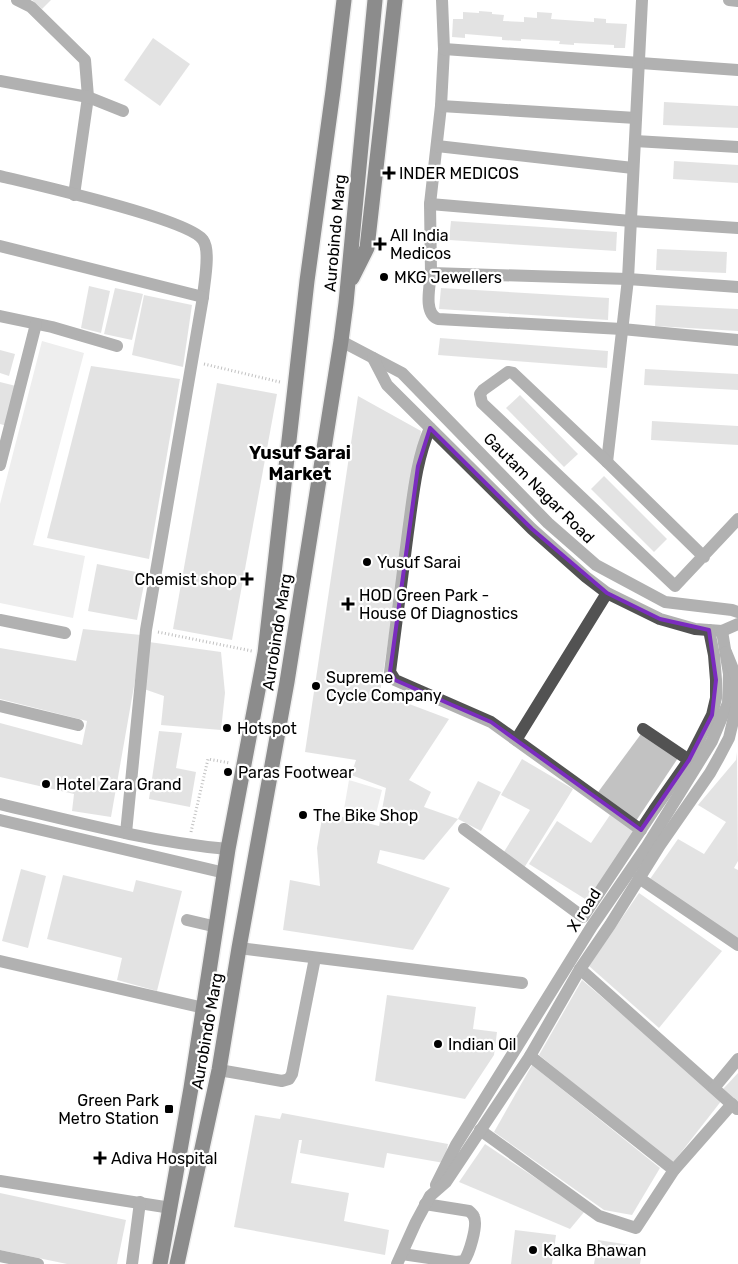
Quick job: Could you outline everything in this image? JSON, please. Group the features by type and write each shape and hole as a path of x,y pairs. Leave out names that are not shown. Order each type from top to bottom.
{"highway":[{"name":"Aurobindo Marg","path":"160,1264 204,1008 228,849 265,653 307,281 344,0"},
{"name":"Aurobindo Marg","path":"177,1264 219,1070 286,682 341,341 348,287 374,0"},
{"path":"348,287 367,248 395,0"}],"street":[{"path":"17,0 31,7 85,60 88,97 74,195"},
{"path":"442,0 444,49 441,106 430,204 429,309 434,317 438,319 622,329 738,340"},
{"path":"607,462 628,279 642,0"},
{"path":"729,0 738,1"},
{"path":"444,49 738,70"},
{"path":"0,81 88,97 123,111"},
{"path":"441,106 636,118"},
{"path":"635,141 738,146"},
{"path":"437,146 633,168"},
{"path":"0,176 158,218 196,233 204,241 207,252 202,296 146,630 126,833"},
{"path":"430,204 738,228"},
{"path":"0,246 202,296"},
{"path":"430,273 628,279 738,287"},
{"path":"0,316 117,346"},
{"path":"0,465 36,324"},
{"name":"Gautam Nagar Road","path":"341,341 402,373 548,523 596,565 665,602 738,612"},
{"path":"373,358 387,385 532,529 607,594 660,619 696,629 716,631 738,624"},
{"path":"704,558 607,462 512,373 508,372 480,394 482,403 675,586 704,558 738,519"},
{"path":"430,428 418,466 390,672 395,680 491,722 641,830"},
{"path":"516,740 607,594"},
{"path":"0,620 65,633"},
{"path":"464,829 583,916 689,760 712,715 716,698 714,655 716,631"},
{"name":"X road","path":"399,1259 461,1136 592,926 647,846 712,742 728,703 729,674 726,652 716,631"},
{"path":"399,1259 456,1262 464,1261 468,1255 475,1222 474,1216 469,1211 428,1200 446,1182 530,1056 580,969 660,845 710,773 729,738 737,704 738,679 726,652"},
{"path":"0,706 78,725"},
{"path":"643,728 689,760"},
{"path":"0,804 126,833 228,849"},
{"path":"0,820 225,873"},
{"path":"639,878 738,945"},
{"path":"187,920 217,926"},
{"path":"239,948 522,983"},
{"path":"219,1070 282,1082 289,1078 292,1074 315,958"},
{"path":"0,961 204,1008"},
{"path":"480,1130 599,1216 636,1228 674,1170 735,1107 580,969"},
{"path":"530,1056 674,1170"},
{"path":"714,1088 738,1059"},
{"path":"0,1180 170,1208"},
{"path":"132,1264 140,1202"},
{"path":"3,1259 38,1264"}],"path":[{"path":"191,361 295,386"},
{"path":"146,630 265,653"},
{"path":"188,844 208,760 244,766"}],"highlighted area":[{"path":"430,428 532,529 607,593 660,619 709,630 716,680 712,715 689,760 641,830 491,722 395,680 390,672 418,466"}],"shaded area":[{"path":"42,341 84,353 33,545 85,556 73,618 0,603 0,504"},
{"path":"349,780 382,790 375,818 344,809"}],"building":[{"path":"32,0 51,0 42,9"},
{"path":"479,11 504,15 503,21 524,22 524,17 537,18 537,12 552,13 551,19 594,22 594,18 606,19 606,23 627,24 625,48 614,48 614,45 559,44 560,41 502,40 502,37 465,34 465,38 452,37 453,19 463,19 463,12 479,13"},
{"path":"153,38 190,64 160,106 124,80"},
{"path":"664,102 738,106 738,128 663,125"},
{"path":"674,161 738,165 738,183 673,179"},
{"path":"451,221 617,232 616,251 449,240"},
{"path":"657,249 727,252 726,273 656,270"},
{"path":"89,286 110,291 101,333 81,328"},
{"path":"115,288 143,294 132,340 104,334"},
{"path":"441,288 609,298 608,320 439,309"},
{"path":"144,295 192,305 183,367 132,355"},
{"path":"656,305 738,309 738,331 655,326"},
{"path":"440,338 608,351 607,368 438,355"},
{"path":"0,350 15,354 9,376 0,373"},
{"path":"91,366 180,379 149,559 47,538"},
{"path":"645,369 738,374 738,390 644,385"},
{"path":"0,382 16,386 7,426 0,424"},
{"path":"217,383 277,394 232,640 173,629"},
{"path":"520,395 578,454 564,467 506,408"},
{"path":"358,396 421,431 380,693 449,719 409,780 431,792 424,807 458,819 424,860 380,850 377,863 450,888 413,950 283,930 290,880 320,886 317,848 323,812 379,826 386,788 351,775 356,760 305,752"},
{"path":"652,421 738,426 738,445 651,440"},
{"path":"604,476 667,539 654,552 591,489"},
{"path":"97,564 146,574 137,620 88,611"},
{"path":"83,629 141,635 139,658 111,817 72,811 74,794 0,777 0,723 82,745 87,721 0,699 0,648 76,661"},
{"path":"149,642 221,652 225,693 221,730 161,725 164,696 144,689"},
{"path":"159,731 182,733 176,768 196,772 190,807 149,799"},
{"path":"641,734 678,758 636,821 596,795"},
{"path":"737,752 738,861 734,868 738,870 738,940 650,879 678,839 704,854 726,822 698,805 736,760"},
{"path":"522,759 573,789 524,868 502,855 530,810 501,795"},
{"path":"478,781 501,792 481,831 458,819"},
{"path":"610,815 636,831 590,902 529,864 557,821 591,843"},
{"path":"21,869 46,876 28,948 2,941"},
{"path":"63,875 133,892 136,880 182,891 157,991 117,980 122,958 47,939"},
{"path":"639,893 722,951 659,1028 589,966"},
{"path":"582,980 722,1100 672,1164 539,1055"},
{"name":"Indian Oil","path":"387,995 476,1007 473,1029 497,1032 494,1055 465,1099 375,1081"},
{"path":"532,1065 660,1168 632,1215 604,1210 494,1132"},
{"path":"738,1073 738,1102 723,1089"},
{"path":"282,1113 448,1144 444,1163 387,1153 384,1168 300,1153 302,1140 299,1140 291,1183 349,1193 344,1221 389,1230 385,1255 234,1227 255,1115 280,1119"},
{"path":"485,1144 585,1211 570,1229 459,1182"},
{"path":"0,1193 126,1220 117,1264 67,1264 0,1250"},
{"name":"Kalka Bhawan","path":"515,1230 556,1235 552,1264 511,1264"},
{"path":"598,1240 643,1247 640,1264 594,1264"}],"place":[{"name":"INDER MEDICOS","path":"389,173"},
{"name":"All India Medicos","path":"380,244"},
{"name":"MKG Jewellers","path":"384,277"},
{"name":"Yusuf Sarai","path":"367,562"},
{"name":"Chemist shop","path":"247,579"},
{"name":"HOD Green Park - House Of Diagnostics","path":"348,604"},
{"name":"Supreme Cycle Company","path":"316,686"},
{"name":"Hotspot","path":"227,728"},
{"name":"Paras Footwear","path":"228,772"},
{"name":"Hotel Zara Grand","path":"46,784"},
{"name":"The Bike Shop","path":"303,815"},
{"name":"Indian Oil","path":"438,1044"},
{"name":"Green Park Metro Station","path":"169,1109"},
{"name":"Adiva Hospital","path":"100,1158"},
{"name":"Kalka Bhawan","path":"533,1250"}],"district":[{"name":"Yusuf Sarai Market","path":"300,463"}]}
